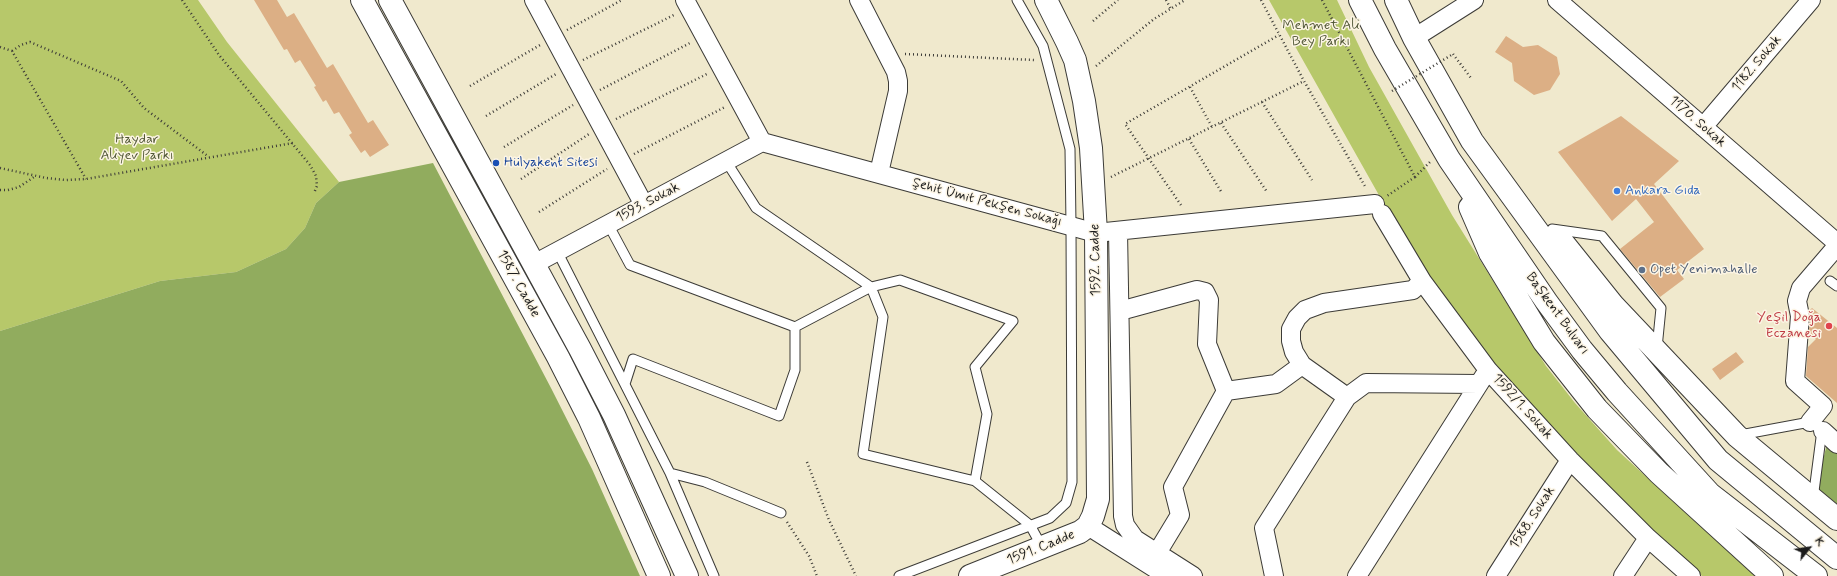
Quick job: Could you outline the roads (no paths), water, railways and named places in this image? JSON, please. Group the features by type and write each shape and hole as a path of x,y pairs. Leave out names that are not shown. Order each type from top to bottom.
{"main road":[{"name":"1587. Cadde","path":"362,0 558,357 589,418 659,576"},
{"name":"1587. Cadde","path":"390,0 580,349 614,415 687,576"},
{"name":"1592. Cadde","path":"1046,0 1072,51 1080,79 1088,123 1094,185 1096,233 1098,499 1093,516 1088,526"},
{"name":"Başkent Bulvarı","path":"1360,0 1384,49 1449,159 1546,301 1582,350 1617,392 1710,494 1816,576"},
{"path":"1396,0 1414,38 1472,141 1610,331 1718,460 1837,558"},
{"path":"1472,141 1552,229 1613,305 1737,436 1837,519"},
{"path":"1449,159 1490,253 1544,342 1596,410 1659,473 1772,576"},
{"name":"1591. Cadde","path":"970,576 1071,537 1088,526"}],"street":[{"path":"534,0 644,205"},
{"path":"685,0 762,142"},
{"path":"859,0 896,72 898,91 878,174"},
{"path":"1414,38 1474,0"},
{"name":"1170. Sokak","path":"1557,0 1837,242"},
{"name":"1182. Sokak","path":"1703,127 1811,0"},
{"name":"1593. Sokak","path":"534,264 762,142"},
{"name":"Şehit Ümit Pekşen Sokağı","path":"762,142 1096,233 1379,209"},
{"name":"1592/1. Sokak","path":"1379,209 1422,281 1483,377 1570,460 1648,538 1691,576"},
{"path":"1118,231 1123,516 1128,529 1135,539 1193,576"},
{"path":"1837,246 1801,288 1797,301 1800,316 1794,381 1823,406 1816,426 1837,444"},
{"path":"1347,397 1302,365 1294,352 1291,341 1291,329 1297,318 1305,310 1324,303 1413,290 1422,281"},
{"path":"1120,311 1197,290 1205,292 1209,300 1207,344 1226,391"},
{"path":"1226,391 1276,384 1302,365"},
{"path":"1274,576 1264,528 1347,397 1366,383 1483,377"},
{"path":"1357,576 1483,377"},
{"path":"1157,554 1180,515 1173,487 1226,391"},
{"name":"1588. Sokak","path":"1496,576 1570,460"},
{"path":"1088,526 1167,576"},
{"path":"1623,576 1648,538"}],"lane":[{"path":"899,576 1050,518 1066,503 1072,482 1070,149 1043,46 1017,0"},
{"path":"726,161 756,208 871,287 883,317 863,454 975,481 1030,526 1042,548"},
{"path":"608,224 630,265 795,326 871,287 900,280 1014,321 975,367 987,414 975,481"},
{"path":"1552,229 1602,236 1661,308 1656,352"},
{"path":"557,252 670,473 714,576"},
{"path":"624,384 634,359 779,416 795,370 795,326"},
{"path":"1737,436 1816,426 1813,499"},
{"path":"670,473 705,482 781,513"}],"place":[{"name":"Hülyakent Sitesi","path":"496,163"},
{"name":"Ankara Gıda","path":"1617,191"},
{"name":"Opet Yenimahalle","path":"1642,270"},
{"name":"Yeşil Doğa Eczanesi","path":"1829,326"}],"park label":[{"name":"Mehmet Ali Bey Parkı","path":"1321,34"},
{"name":"Haydar Aliyev Parkı","path":"137,148"}]}
